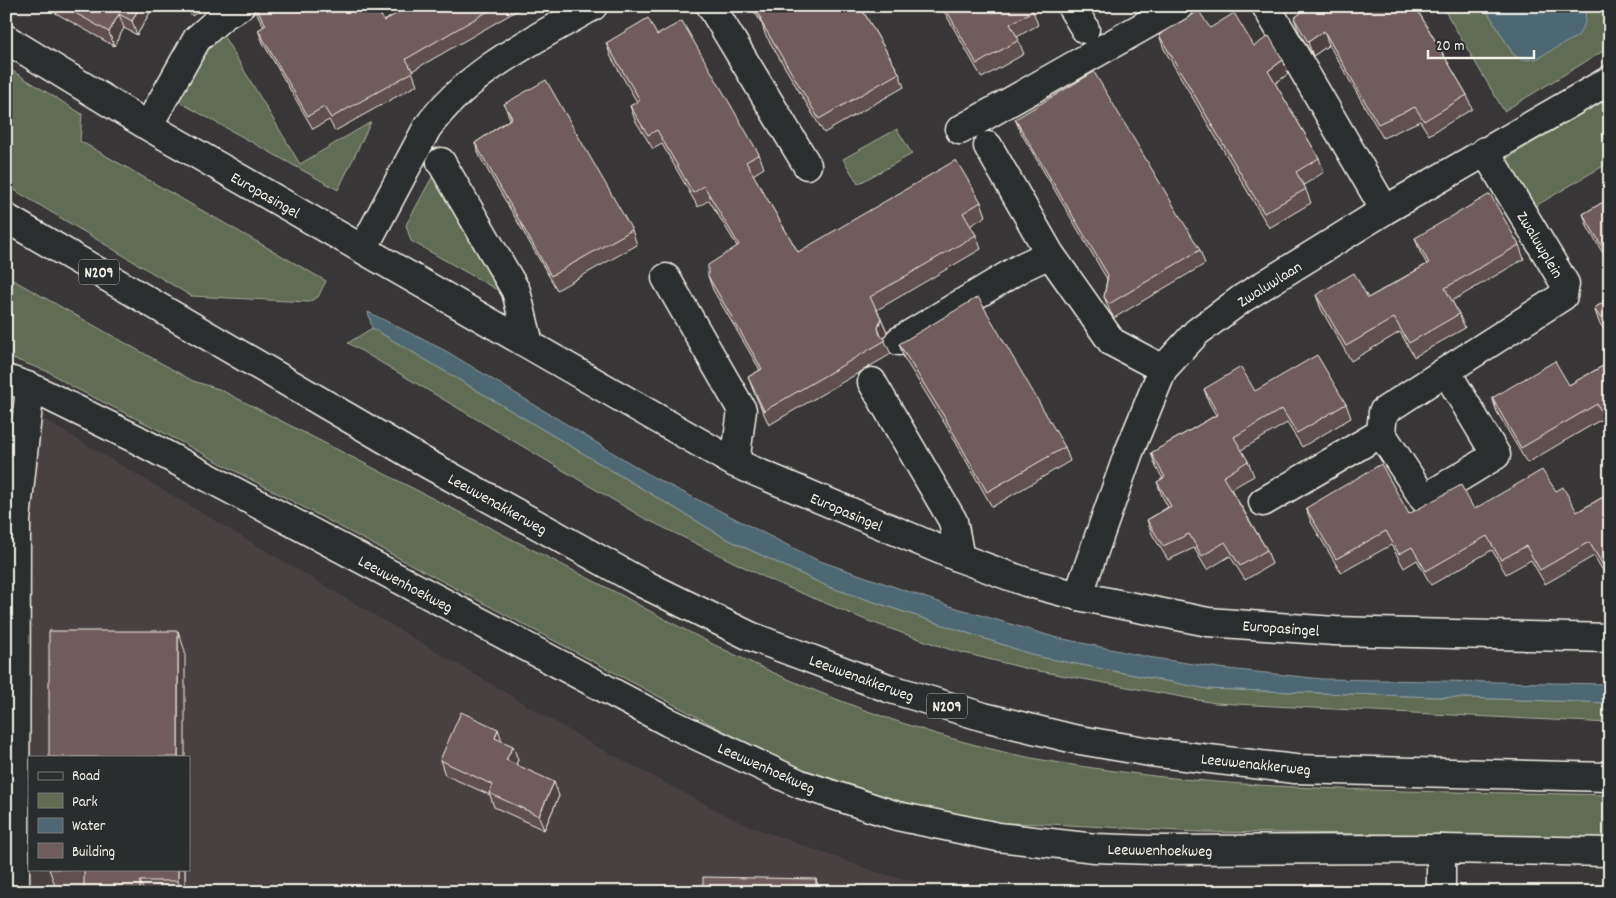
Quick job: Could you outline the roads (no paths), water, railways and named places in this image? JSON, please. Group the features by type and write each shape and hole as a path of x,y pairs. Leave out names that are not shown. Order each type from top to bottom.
{"street":[{"path":"148,126 197,38 223,16 240,6"},
{"path":"363,249 427,128 438,112 477,76 593,6"},
{"path":"711,6 807,165"},
{"path":"1071,6 1085,29"},
{"path":"960,130 1179,6"},
{"path":"1266,6 1385,210"},
{"name":"Europasingel","path":"6,39 148,126 735,463 960,558 1026,582 1078,596 1208,622 1336,631 1610,638"},
{"name":"Zwaluwlaan","path":"1078,596 1129,452 1163,369 1197,332 1243,298 1385,210 1485,150 1610,80"},
{"path":"988,146 1050,254 1112,342 1163,369"},
{"name":"Zwaluwplein","path":"1381,433 1383,412 1563,296 1565,284 1485,150"},
{"path":"441,162 516,291 529,344"},
{"name":"Leeuwenakkerweg","path":"6,218 426,463 642,583 750,636 888,688 984,717 1074,738 1150,752 1295,768 1610,776"},
{"path":"899,341 1022,267 1050,254"},
{"path":"666,278 742,410 735,463"},
{"path":"1263,502 1381,433 1424,499 1496,455 1446,371"},
{"path":"872,382 953,521 960,558"},
{"path":"15,892 18,383"},
{"name":"Leeuwenhoekweg","path":"18,383 136,439 668,722 800,784 897,816 998,837 1095,848 1152,850 1441,849 1610,852"},
{"path":"1441,849 1441,892"}],"water":[{"path":"1484,6 1586,6 1585,23 1578,36 1536,59 1522,60 1513,54"},
{"path":"368,312 446,351 653,477 817,560 950,606 1054,637 1148,657 1219,668 1322,679 1610,684 1610,703 1208,689 1040,657 829,587 727,539 372,328"}]}
